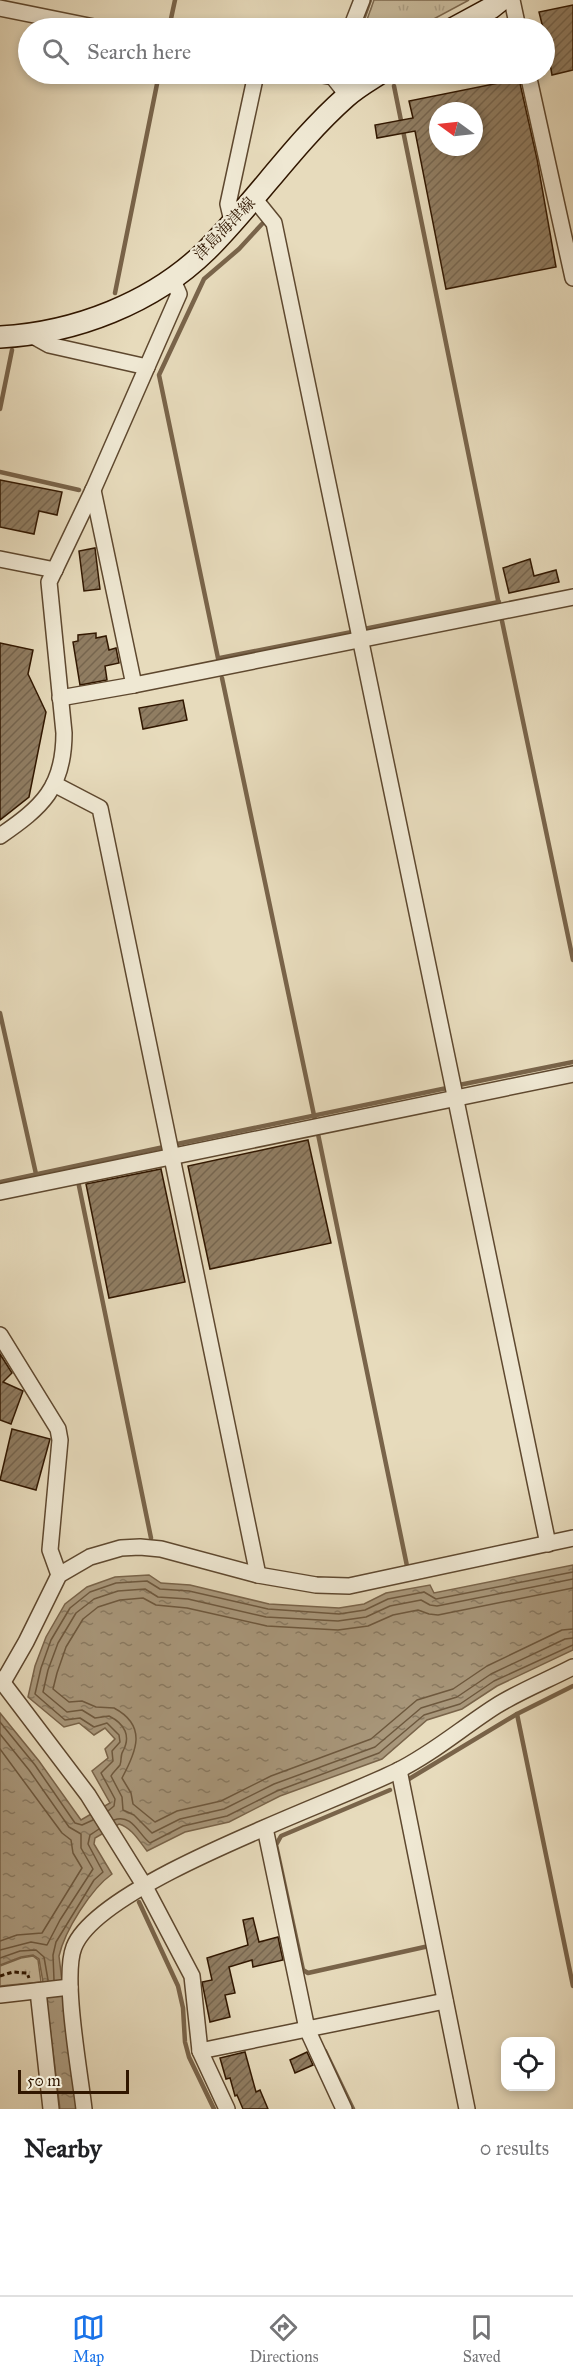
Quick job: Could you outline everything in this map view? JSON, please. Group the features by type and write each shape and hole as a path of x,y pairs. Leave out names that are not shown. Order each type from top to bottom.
{"main road":[{"path":"472,18 501,0"},
{"name":"津島海津線","path":"0,337 31,335 96,318 127,305 172,278 206,251 312,129 348,96 365,84"}],"street":[{"path":"355,18 362,0"},
{"path":"512,0 516,18"},
{"path":"0,8 50,18"},
{"path":"232,221 228,204 254,84"},
{"path":"340,84 348,96"},
{"path":"530,84 573,278"},
{"path":"254,197 274,223 548,1544"},
{"path":"0,836 30,815 45,800 54,784 64,751 49,582 93,490 179,294 172,278"},
{"path":"31,335 50,345 147,367"},
{"path":"93,490 134,685"},
{"path":"0,560 55,570"},
{"path":"60,698 573,597"},
{"path":"54,784 100,808 258,1575"},
{"path":"0,1192 573,1074"},
{"path":"0,1335 58,1429 60,1440 50,1550 59,1575"},
{"path":"227,2109 200,2051 192,1976 144,1884 88,1795 59,1754 24,1713 1,1681 26,1642 59,1575 90,1557 121,1548 140,1546 161,1549 258,1575 316,1585 349,1586 573,1538"},
{"path":"84,2109 68,1988 74,1947 83,1931 96,1918 144,1884 399,1770 498,1705 573,1667"},
{"path":"399,1770 466,2109"},
{"path":"265,1828 307,2029 344,2109"},
{"path":"0,1995 68,1988"},
{"path":"40,1991 51,2109"},
{"path":"200,2051 445,2001"}],"green space":[{"path":"374,0 469,0 436,18 368,18"},
{"path":"33,1956 38,1960 41,1982 0,1986 0,1966"}],"water":[{"path":"573,1565 573,1650 497,1686 462,1709 427,1720 382,1759 280,1796 229,1822 185,1832 147,1851 131,1832 119,1824 95,1838 94,1844 112,1874 96,1889 80,1911 67,1934 59,1956 77,2109 60,2109 39,1959 33,1955 0,1965 0,1713 39,1761 81,1820 110,1803 92,1771 108,1758 105,1749 115,1739 105,1728 94,1735 79,1723 64,1727 28,1697 35,1666 46,1637 65,1604 87,1587 115,1577 149,1575 161,1583 190,1585 269,1604 339,1608 364,1604 386,1593 430,1585 434,1593"}],"building":[{"path":"573,5 573,70 555,74 555,18 540,18 539,12"},
{"path":"494,84 520,84 537,159 556,267 446,289 415,131 377,138 375,125 413,118 409,101"},
{"path":"0,480 62,492 57,515 39,511 34,534 0,527"},
{"path":"95,548 100,589 84,591 79,551"},
{"path":"530,559 534,576 556,570 559,582 509,593 503,568"},
{"path":"96,633 96,638 106,636 109,650 116,648 119,663 105,666 107,680 80,685 73,642 78,641 78,635"},
{"path":"0,643 33,650 28,674 46,712 29,797 0,820"},
{"path":"183,700 187,720 143,729 139,708"},
{"path":"308,1140 331,1243 210,1269 188,1166"},
{"path":"161,1169 185,1282 109,1298 86,1184"},
{"path":"0,1354 12,1373 3,1382 23,1391 11,1424 0,1420"},
{"path":"12,1429 50,1439 36,1490 0,1480"},
{"path":"253,1918 259,1942 278,1937 283,1960 253,1967 252,1960 229,1967 235,1993 225,1995 230,2017 210,2022 202,1982 212,1980 207,1958 248,1945 243,1920"},
{"path":"245,2052 256,2092 260,2090 268,2109 243,2109 237,2095 235,2096 230,2078 226,2079 220,2058"},
{"path":"307,2052 313,2065 295,2073 290,2060"}],"waterway":[{"path":"171,18 175,0"},
{"path":"364,18 370,0"},
{"path":"115,293 157,84"},
{"path":"394,86 499,605"},
{"path":"219,663 159,375 204,279 239,249 262,224"},
{"path":"0,409 12,350"},
{"path":"0,472 79,490"},
{"path":"364,629 499,602"},
{"path":"502,621 573,960"},
{"path":"220,658 352,632"},
{"path":"222,678 315,1120"},
{"path":"0,1013 36,1174"},
{"path":"459,1085 573,1062"},
{"path":"177,1144 447,1088"},
{"path":"318,1134 407,1566"},
{"path":"0,1182 164,1147"},
{"path":"78,1181 151,1538"},
{"path":"409,1779 517,1714 573,1686"},
{"path":"517,1714 573,1986"},
{"path":"390,1790 281,1836 276,1845 303,1970 308,1973 429,1946"},
{"path":"139,1902 178,1986 189,2057 214,2109"},
{"path":"325,2051 353,2109"}]}
